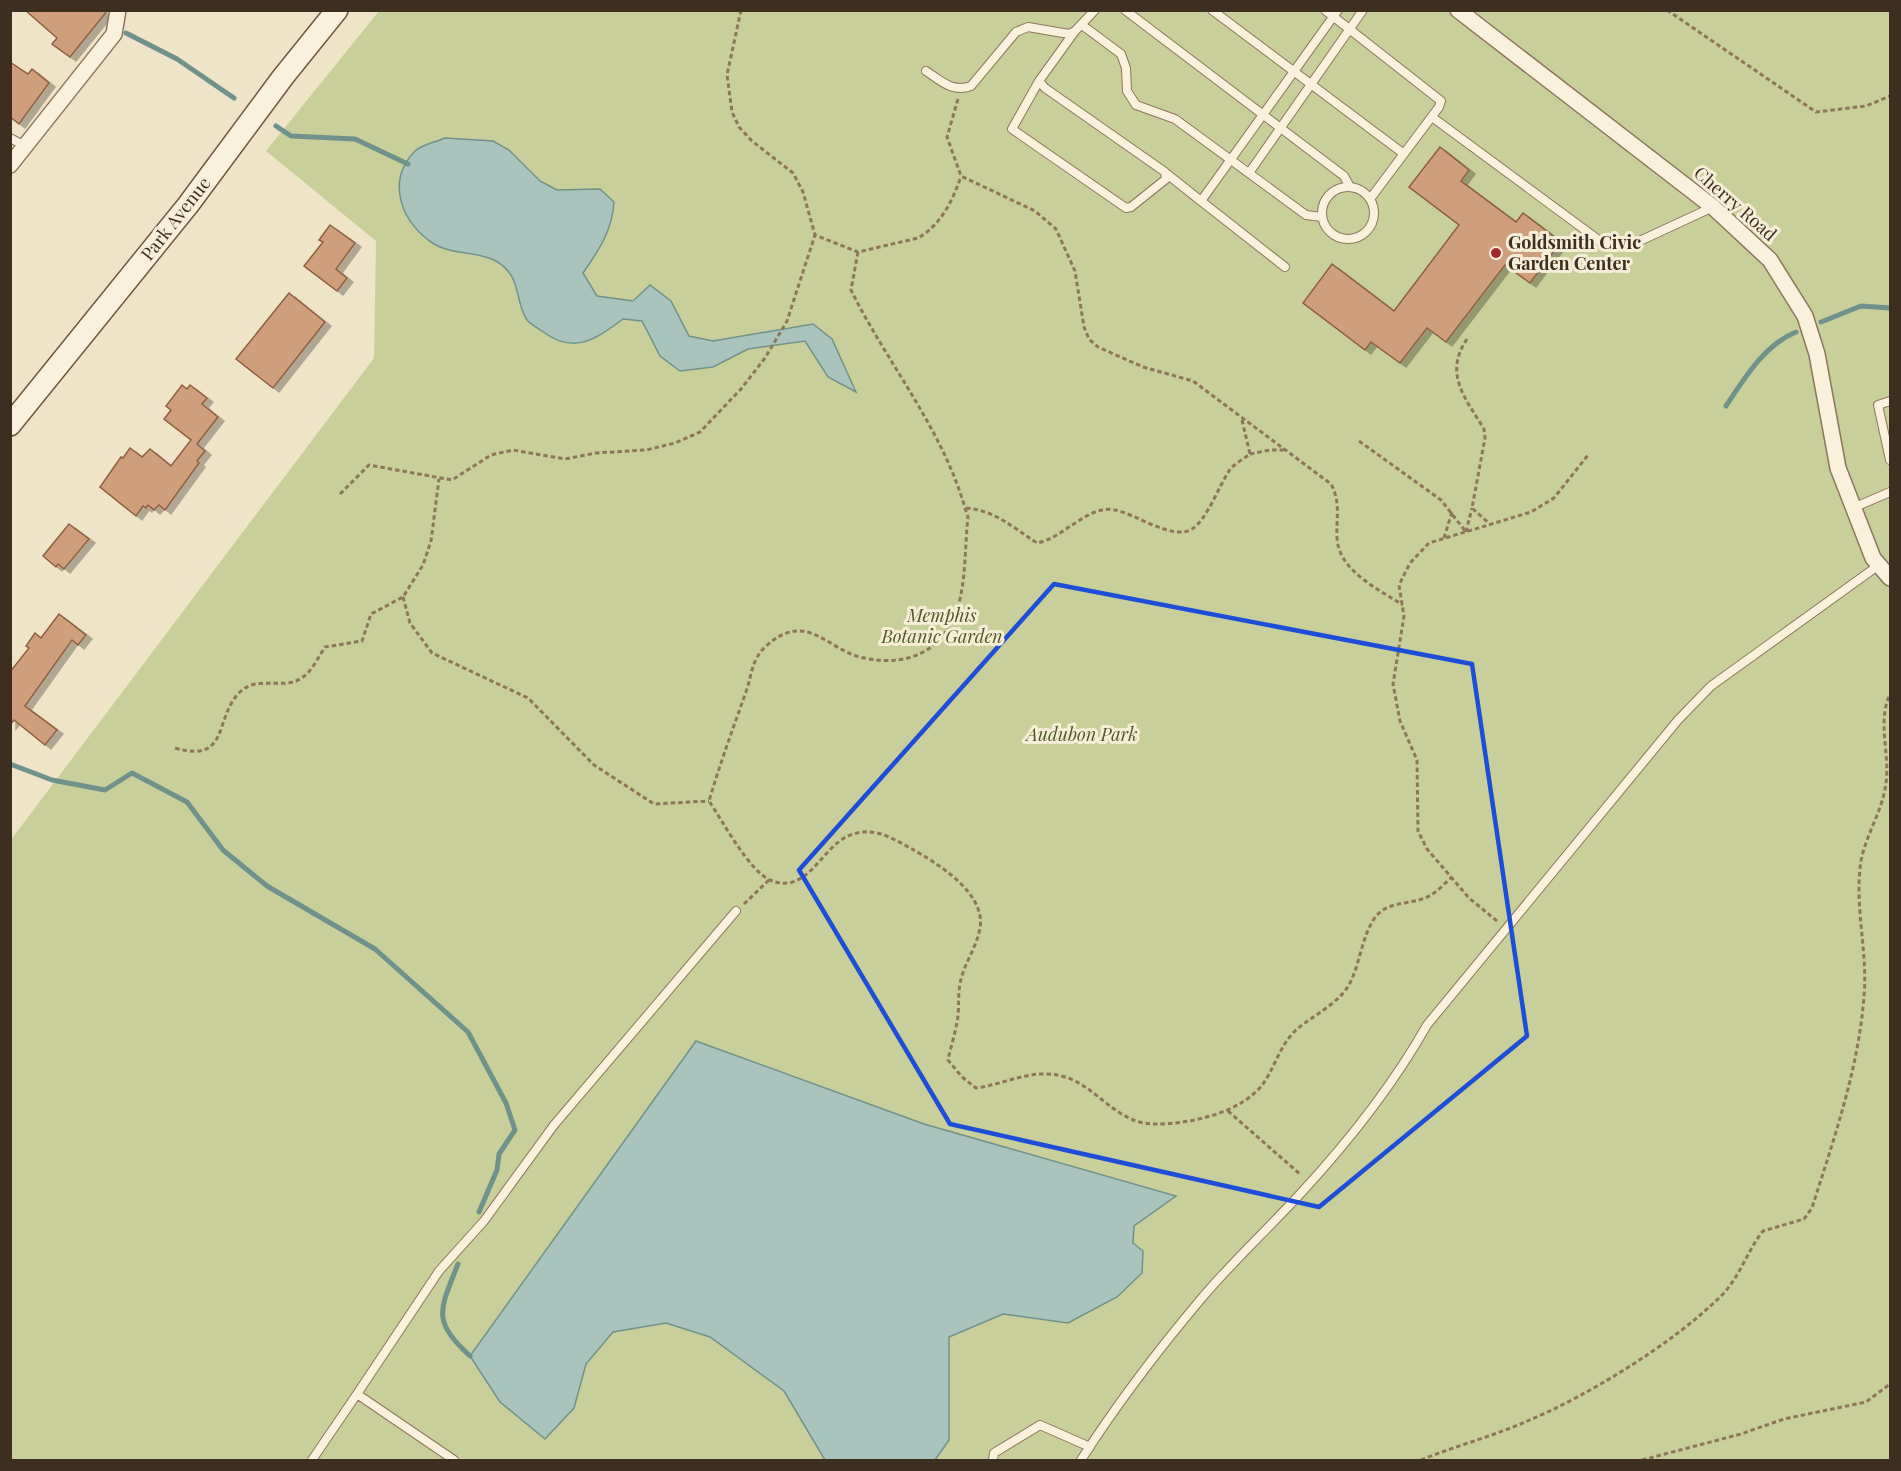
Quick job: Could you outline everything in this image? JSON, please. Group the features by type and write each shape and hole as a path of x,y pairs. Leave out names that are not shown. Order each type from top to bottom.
{"main road":[{"name":"Park Avenue","path":"10,425 188,205 283,77 337,10"}],"street":[{"path":"10,165 114,34 118,10"},
{"name":"Cherry Road","path":"1458,10 1713,207 1770,260 1805,315 1817,354 1838,468 1873,558 1890,578"}],"lane":[{"path":"1095,10 1078,28 1039,81 1012,129 1126,208 1131,207 1156,188 1166,179 1167,174"},
{"path":"1125,10 1262,117 1344,176 1350,187"},
{"path":"1212,10 1404,154"},
{"path":"1325,10 1336,14 1350,29 1438,98 1440,107 1370,199"},
{"path":"1249,173 1363,10"},
{"path":"1201,201 1336,14"},
{"path":"926,71 955,89 962,90 971,86 1016,32 1028,27 1069,34 1078,28"},
{"path":"1078,28 1120,54 1126,68 1127,91 1136,105 1175,119 1306,215 1322,217"},
{"path":"1039,81 1045,88 1167,174 1285,267"},
{"path":"1432,117 1600,241 1631,245 1713,207"},
{"path":"10,138 25,146"},
{"path":"1350,187 1360,189 1370,199 1374,219 1365,234 1348,240 1331,234 1322,217 1324,203 1328,196 1335,190 1350,187"},
{"path":"1890,401 1878,405 1890,460"},
{"path":"1853,508 1890,492"},
{"path":"1081,1461 1107,1420 1201,1298 1310,1183 1369,1115 1400,1072 1427,1025 1678,720 1711,686 1879,565"},
{"path":"312,1461 439,1271 484,1221 554,1125 736,911"},
{"path":"357,1394 454,1461"},
{"path":"993,1461 994,1453 1040,1425 1090,1447"}],"path":[{"path":"340,494 369,465 452,480 491,455 513,450 565,459 596,453 646,450 675,443 700,432 714,419 765,358 787,321 814,235 803,192 793,173 738,127 732,112 728,75 741,10"},
{"path":"1667,10 1816,112 1866,106 1890,96"},
{"path":"814,235 858,252 918,238 927,233 946,210 961,176 947,137 962,90"},
{"path":"961,176 1035,210 1056,229 1075,271 1084,327 1089,339 1098,347 1143,367 1193,381 1331,484 1338,497 1337,538 1340,553 1347,564 1365,580 1402,605"},
{"path":"709,801 747,688 752,666 757,656 775,639 791,633 810,632 822,636 847,652 879,659 920,656 933,648 945,633 960,598 968,517 945,456 913,395 851,290 858,252"},
{"path":"1466,532 1485,438 1484,429 1457,383 1458,361 1467,339"},
{"path":"1242,418 1250,454"},
{"path":"1359,441 1441,500 1466,532"},
{"path":"965,508 982,509 1037,543 1052,540 1096,510 1114,510 1173,532 1185,534 1196,528 1231,468 1250,454 1286,450"},
{"path":"1506,927 1469,898 1427,849 1418,831 1417,760 1400,721 1393,684 1404,616 1399,585 1410,563 1429,543 1531,512 1554,498 1588,455"},
{"path":"175,748 194,754 205,752 218,740 234,698 244,689 255,683 292,682 303,677 325,647 362,641 371,614 403,597 423,565 431,542 439,479"},
{"path":"1472,508 1491,525"},
{"path":"1444,538 1452,512"},
{"path":"403,597 410,623 432,653 528,698 594,765 654,804 709,801"},
{"path":"1421,1461 1557,1408 1611,1377 1694,1319 1722,1295 1739,1274 1763,1231 1804,1219 1812,1208 1845,1106 1858,1041 1866,962 1859,906 1861,860 1886,786 1888,766 1883,709 1890,694"},
{"path":"709,801 754,867 769,880 787,882 809,875 836,844 849,836 884,833 940,865 962,885 977,906 981,926 960,982 958,1017 948,1060 962,1077 976,1088 996,1085 1019,1075 1044,1074 1064,1077 1083,1085 1110,1108 1129,1118 1152,1125 1177,1124 1228,1111 1262,1085 1285,1043 1296,1030 1334,1002 1350,984 1374,918 1391,904 1431,895 1452,878"},
{"path":"736,911 769,880"},
{"path":"1228,1111 1310,1183"},
{"path":"1642,1461 1741,1434 1784,1419 1866,1401 1890,1384"}],"highlighted area":[{"path":"1054,584 1472,664 1527,1036 1319,1207 950,1124 799,870"}],"green space":[{"name":"Memphis Botanic Garden","path":"379,11 1890,11 1890,1460 11,1460 10,841 374,358 376,241 266,151"}],"water":[{"path":"445,138 493,141 509,150 540,181 557,190 600,189 614,202 608,231 583,273 597,296 633,301 650,285 671,301 689,336 713,341 813,324 832,339 856,392 828,377 805,341 748,349 713,367 680,371 660,356 642,321 623,319 603,333 584,342 564,342 553,338 527,320 514,282 505,267 489,258 449,250 434,244 423,236 406,214 399,189 406,163 418,149"},
{"path":"696,1041 924,1124 1176,1196 1134,1226 1133,1243 1143,1251 1142,1273 1117,1297 1068,1323 1003,1314 949,1337 949,1440 935,1460 825,1460 784,1391 710,1337 666,1323 613,1332 586,1364 574,1408 545,1439 500,1402 470,1356"}],"building":[{"path":"25,10 108,10 70,57 52,44 57,38"},
{"path":"10,62 28,74 32,69 49,83 19,124 10,117"},
{"name":"Goldsmith Civic Garden Center","path":"1440,147 1469,170 1461,181 1516,222 1523,213 1561,242 1530,283 1505,265 1446,342 1427,328 1400,363 1371,342 1365,350 1303,303 1332,264 1394,311 1459,225 1409,187"},
{"path":"330,225 355,243 336,269 347,278 337,291 304,266 323,242 319,240"},
{"path":"289,293 325,322 273,388 236,359"},
{"path":"182,385 187,389 190,385 207,398 202,404 218,417 197,444 205,451 197,461 199,463 165,510 159,505 154,510 148,505 146,508 143,506 136,516 100,487 130,448 142,457 150,449 171,466 191,440 164,419 171,410 166,406"},
{"path":"69,524 89,539 64,569 58,564 56,567 43,556"},
{"path":"59,614 86,635 78,645 72,640 25,706 57,730 45,745 14,720 10,725 10,672 29,648 26,646 35,633 41,638"}],"waterway":[{"path":"126,33 177,59 234,98"},
{"path":"276,126 291,136 355,139 408,164"},
{"path":"1821,322 1861,306 1890,308"},
{"path":"1726,406 1765,354 1774,345 1796,332"},
{"path":"10,764 52,780 105,790 132,773 187,802 223,850 267,886 375,949 468,1032 506,1103 515,1130 499,1154 497,1170 479,1212"},
{"path":"458,1264 444,1304 444,1323 449,1333 470,1356"}],"place":[{"name":"Goldsmith Civic Garden Center","path":"1496,253"}],"park label":[{"name":"Audubon Park","path":"1082,735"}]}
